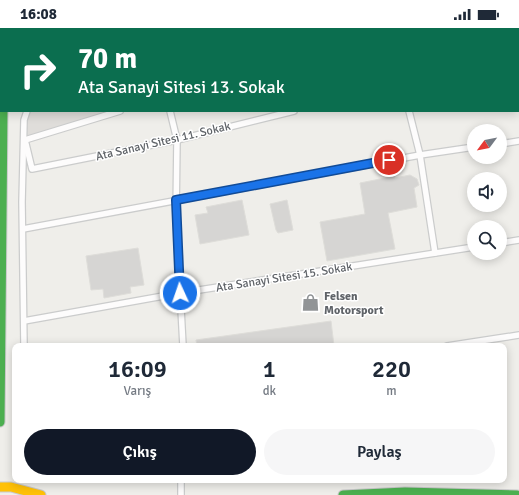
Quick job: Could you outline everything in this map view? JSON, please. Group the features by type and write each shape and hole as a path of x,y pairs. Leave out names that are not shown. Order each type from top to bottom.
{"main road":[{"path":"0,422 3,112"},
{"path":"0,487 14,484 41,495"},
{"path":"342,495 405,492 430,494 517,495"}],"lane":[{"path":"24,343 24,120 27,112"},
{"path":"25,140 117,112"},
{"path":"170,112 177,140 176,200 183,343"},
{"name":"Ata Sanayi Sitesi 11. Sokak","path":"25,140 32,169 177,140 287,112"},
{"path":"409,112 420,154 435,253"},
{"path":"507,143 519,141"},
{"path":"23,229 420,154 467,148"},
{"path":"507,242 519,240"},
{"name":"Ata Sanayi Sitesi 15. Sokak","path":"24,321 180,293 467,248"},
{"path":"466,343 519,335"},
{"path":"181,483 181,495"}],"shaded area":[{"path":"23,112 119,112 25,140"}],"building":[{"path":"410,175 417,179 419,185 414,188 417,207 388,213 395,249 327,261 320,222 365,214 360,183 395,176 395,178"},
{"path":"242,200 249,235 200,244 195,215 208,213 206,207"},
{"path":"287,200 293,230 278,233 270,204"},
{"path":"138,248 144,285 130,287 131,293 104,298 103,289 91,290 86,256"},
{"path":"331,321 334,343 196,343 196,340"}],"traffic: fast":[{"path":"0,422 3,112"},
{"path":"343,495 405,492 517,495"}],"traffic: slow":[{"path":"0,487 11,487 41,495"}],"place":[{"name":"Felsen Motorsport","path":"311,303"}],"route":[{"path":"180,293 176,200 389,160"}]}
